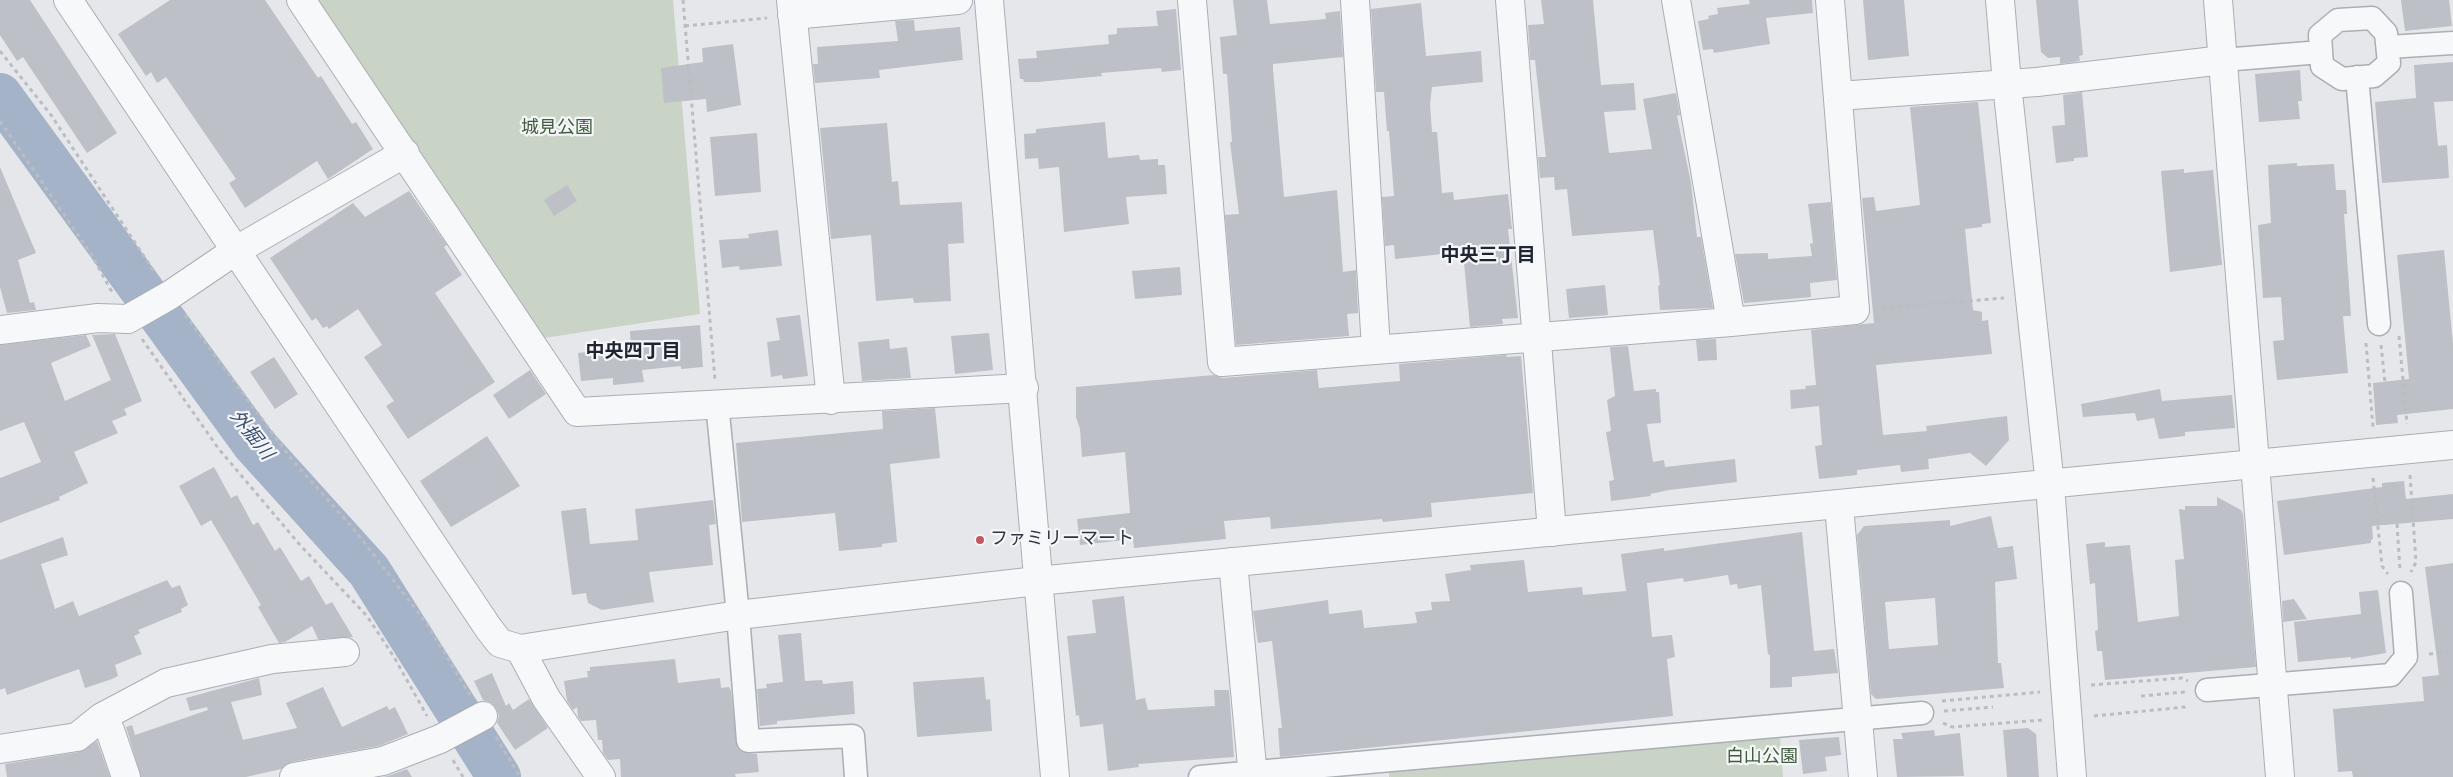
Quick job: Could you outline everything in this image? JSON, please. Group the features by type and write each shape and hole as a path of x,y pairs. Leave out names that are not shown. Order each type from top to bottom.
{"street":[{"path":"68,0 489,629 500,643 520,649 738,615 1037,581 1839,506 2453,445"},
{"path":"301,0 577,412 717,403 831,400 1024,388"},
{"path":"831,400 792,8 958,0"},
{"path":"989,0 1024,388 1037,581 1056,777"},
{"path":"1192,0 1222,362 1732,322 1855,310 1830,0"},
{"path":"1355,0 1376,349"},
{"path":"1510,0 1552,532"},
{"path":"1676,0 1732,322"},
{"path":"2000,0 2006,84 2050,485 2072,777"},
{"path":"2218,0 2280,777"},
{"path":"2351,10 2372,18 2386,33 2388,48 2389,63 2374,76 2342,79 2322,66 2320,35 2351,10"},
{"path":"2388,48 2453,43"},
{"path":"1838,96 2006,84 2223,60 2321,52"},
{"path":"2357,77 2379,324"},
{"path":"0,330 98,318 128,319 170,295 235,251 405,153"},
{"path":"717,403 738,615 748,741 853,736 856,777"},
{"path":"1839,506 1863,777"},
{"path":"1233,562 1253,775"},
{"path":"2206,690 2392,675 2406,657 2401,593"},
{"path":"520,649 546,698 601,777"},
{"path":"0,750 78,737 102,717 166,683 272,659 345,652"},
{"path":"1200,777 1253,775 1922,713"},
{"path":"294,777 383,760 440,739 483,716"},
{"path":"102,717 110,730 126,777"}],"path":[{"path":"683,0 717,403"},
{"path":"685,26 792,8"},
{"path":"0,51 52,115 170,295 293,461 353,528 427,624 520,777"},
{"path":"0,122 91,254 128,319 218,448 300,545 367,616 394,657 463,777"},
{"path":"1855,310 2030,296"},
{"path":"2373,428 2365,325 2398,323 2407,424"},
{"path":"2379,324 2385,382"},
{"path":"2401,593 2416,562 2410,475"},
{"path":"2373,478 2382,566 2401,593"},
{"path":"2397,524 2401,593"},
{"path":"2091,685 2182,678 2206,690"},
{"path":"2141,696 2206,690"},
{"path":"2094,716 2185,707 2206,690"},
{"path":"1922,713 1937,702 2042,692"},
{"path":"1922,713 1993,707"},
{"path":"1922,713 1952,727 2045,720"}],"green space":[{"name":"城見公園","path":"316,0 673,0 700,314 544,338"},
{"name":"白山公園","path":"1780,737 1783,777 1389,777 1389,772"}],"building":[{"path":"0,0 30,0 117,133 87,153 23,57 17,61 0,35"},
{"path":"170,0 265,0 318,78 321,76 352,124 356,122 373,149 328,179 317,161 245,208 229,183 236,179 166,77 157,83 151,72 146,76 118,34"},
{"path":"1233,0 1267,0 1270,24 1326,19 1325,13 1340,11 1343,57 1273,64 1273,69 1284,197 1337,190 1343,272 1356,270 1358,313 1347,314 1349,336 1236,345 1225,215 1239,214 1230,142 1232,142 1227,74 1223,74 1220,37 1237,35"},
{"path":"1541,0 1593,0 1601,85 1634,83 1636,110 1604,112 1609,153 1652,149 1643,99 1676,93 1680,115 1677,116 1691,183 1697,237 1701,237 1713,308 1660,310 1658,286 1660,285 1653,230 1572,236 1567,189 1555,190 1554,177 1540,178 1538,157 1546,157 1535,60 1530,60 1528,25 1544,24"},
{"path":"1749,0 1812,0 1813,13 1766,18 1770,44 1714,53 1713,49 1703,50 1698,21 1709,19 1708,16 1718,14 1717,8 1750,4"},
{"path":"1863,0 1904,0 1909,56 1868,60"},
{"path":"2036,0 2078,0 2083,55 2079,56 2080,61 2060,64 2060,57 2048,58 2041,52"},
{"path":"2401,0 2449,0 2452,26 2405,31"},
{"path":"1421,3 1426,56 1481,51 1483,82 1432,87 1430,104 1432,132 1437,132 1442,193 1453,192 1454,200 1508,194 1512,229 1508,229 1518,318 1502,319 1503,324 1470,327 1463,252 1395,259 1394,245 1385,246 1382,197 1394,196 1384,92 1376,92 1371,9"},
{"path":"1176,9 1181,70 1162,72 1161,68 1101,73 1102,76 1038,82 1024,82 1023,79 1020,79 1018,59 1037,58 1036,51 1109,44 1108,35 1117,34 1117,28 1158,26 1156,11"},
{"path":"914,20 915,31 960,27 963,60 879,70 880,78 815,83 813,64 818,64 817,47 898,41 895,21"},
{"path":"733,44 741,105 707,112 706,99 664,103 661,68 703,62 702,48"},
{"path":"2453,62 2453,101 2434,102 2438,146 2447,145 2449,178 2382,183 2375,102 2416,98 2414,65"},
{"path":"2300,70 2302,101 2298,101 2300,119 2259,122 2255,74"},
{"path":"2082,92 2088,157 2074,158 2074,161 2056,163 2052,126 2065,125 2063,95"},
{"path":"1978,102 1991,223 1982,224 1982,227 1965,229 1973,310 1982,312 1982,321 1988,320 1992,354 1876,365 1883,435 1927,431 1926,426 2007,416 2009,440 1986,466 1970,453 1928,459 1929,469 1901,472 1900,465 1857,470 1857,475 1819,479 1815,446 1822,445 1819,406 1791,409 1790,390 1806,389 1805,386 1816,385 1811,330 1874,323 1862,198 1874,197 1876,211 1920,205 1910,107"},
{"path":"1105,122 1108,158 1139,155 1140,160 1158,159 1158,165 1165,165 1167,194 1126,197 1129,224 1064,232 1059,167 1039,169 1038,158 1025,159 1024,134 1036,133 1036,129"},
{"path":"887,123 892,182 898,181 900,205 962,202 964,243 948,244 951,301 914,303 913,298 876,301 871,235 831,239 820,128"},
{"path":"757,133 761,192 715,196 710,137"},
{"path":"2297,163 2297,166 2334,164 2336,190 2346,190 2347,214 2344,214 2351,316 2343,316 2348,373 2277,380 2273,341 2284,340 2281,297 2263,298 2258,225 2271,223 2268,165"},
{"path":"0,167 36,253 18,260 30,303 34,302 36,310 7,313 0,287"},
{"path":"2184,169 2184,173 2213,170 2222,265 2170,272 2161,171"},
{"path":"567,185 577,201 554,216 544,200"},
{"path":"409,191 447,245 444,247 462,275 435,293 495,382 408,439 386,406 394,401 364,357 382,345 358,309 329,329 327,326 323,328 316,318 312,321 270,258 353,203 365,217"},
{"path":"1831,202 1837,280 1810,283 1811,297 1744,303 1735,254 1768,253 1768,259 1812,256 1810,244 1813,243 1808,204"},
{"path":"778,230 782,266 740,270 739,266 722,268 719,240 749,238 748,234"},
{"path":"2444,250 2453,344 2453,409 2397,415 2398,423 2376,425 2373,383 2409,379 2397,255"},
{"path":"1180,267 1182,295 1135,299 1132,271"},
{"path":"1605,285 1608,315 1569,318 1566,289"},
{"path":"800,315 808,376 783,379 782,375 771,377 767,342 780,340 776,318"},
{"path":"700,325 703,367 681,369 681,366 642,370 644,382 613,385 613,378 581,381 578,353 631,347 630,331"},
{"path":"989,333 993,370 955,374 951,336"},
{"path":"115,334 142,401 124,409 127,415 112,421 118,433 74,452 88,483 59,497 60,500 0,523 0,478 41,462 24,422 0,431 0,345 86,335 91,346 51,363 65,401 111,380 92,335"},
{"path":"889,339 890,349 907,347 911,378 862,381 858,342"},
{"path":"1716,339 1717,360 1698,361 1696,340"},
{"path":"1628,346 1634,391 1656,389 1656,392 1659,392 1661,423 1647,424 1653,462 1664,460 1665,467 1735,459 1737,482 1669,490 1650,494 1651,496 1611,501 1609,481 1614,480 1606,432 1611,431 1607,400 1615,396 1610,347"},
{"path":"1506,355 1507,357 1521,356 1533,493 1431,503 1432,517 1383,522 1382,519 1271,529 1270,517 1224,521 1226,539 1134,548 1133,539 1080,545 1077,519 1130,513 1125,452 1082,457 1080,429 1076,417 1076,387 1214,375 1223,378 1317,370 1319,388 1400,381 1399,364"},
{"path":"274,357 298,394 275,409 250,372"},
{"path":"530,370 546,394 509,419 493,395"},
{"path":"2160,389 2162,401 2232,395 2235,428 2185,432 2185,436 2159,439 2154,418 2137,421 2135,413 2083,417 2081,404"},
{"path":"935,408 940,458 890,464 897,542 882,544 882,547 839,551 835,513 742,522 736,443 883,429 882,411"},
{"path":"487,436 520,486 451,527 420,481"},
{"path":"214,467 231,498 237,495 253,525 258,522 275,551 280,547 301,581 309,576 326,605 332,602 353,637 318,639 312,626 285,642 279,643 258,607 261,605 211,520 201,526 179,486"},
{"path":"2404,481 2406,499 2453,494 2453,519 2372,526 2373,539 2371,543 2284,555 2277,501 2382,487 2382,483"},
{"path":"2217,497 2241,510 2243,514 2256,667 2105,680 2102,651 2097,651 2095,631 2098,630 2095,583 2090,584 2086,544 2105,542 2105,547 2130,545 2138,622 2179,616 2175,560 2184,559 2179,509 2185,510 2185,506 2217,506"},
{"path":"713,500 716,524 709,525 713,565 649,572 654,602 602,610 588,603 586,593 572,595 561,511 586,508 590,544 638,540 635,509"},
{"path":"1991,516 1998,548 2013,546 2017,579 1995,582 1998,663 2001,663 2004,688 1876,699 1871,694 1857,535 1864,526 1950,520 1950,526","holes":["1935,598 1938,645 1889,649 1885,602"]},
{"path":"1802,532 1814,651 1834,649 1838,673 1792,677 1792,687 1770,688 1770,654 1768,655 1761,585 1738,589 1737,584 1730,585 1728,575 1684,582 1683,578 1647,583 1652,637 1672,635 1675,657 1667,659 1673,716 1280,757 1278,728 1282,728 1272,641 1258,643 1253,611 1328,600 1329,614 1362,610 1364,628 1417,623 1415,612 1432,610 1431,602 1450,601 1445,574 1471,570 1470,565 1524,560 1528,592 1582,587 1583,595 1626,591 1621,554 1664,548 1664,551"},
{"path":"63,537 68,555 41,564 55,609 73,601 79,616 167,580 172,588 180,585 188,605 181,609 182,612 138,630 140,633 134,636 142,654 115,665 118,676 112,679 85,688 79,669 7,695 5,688 0,690 0,560"},
{"path":"2453,563 2453,777 2353,777 2352,771 2338,772 2333,709 2424,701 2422,677 2439,675 2425,567"},
{"path":"2378,590 2386,653 2351,659 2351,657 2298,662 2294,622 2361,614 2359,592"},
{"path":"1124,596 1136,700 1145,698 1148,710 1215,706 1214,690 1229,690 1234,757 1138,764 1139,767 1108,771 1103,724 1080,727 1079,715 1076,716 1067,636 1096,633 1092,600"},
{"path":"2294,599 2307,619 2283,622 2282,601"},
{"path":"801,633 805,681 822,680 823,684 853,681 855,714 777,721 777,724 760,726 757,689 767,688 766,684 783,682 778,635"},
{"path":"675,659 678,683 720,678 721,688 729,687 737,748 743,753 757,754 759,772 735,774 736,777 621,777 620,759 608,760 603,753 602,740 598,740 596,720 581,721 578,717 577,707 573,710 567,701 564,681 588,677 587,671 590,671 590,667"},
{"path":"492,673 506,706 509,703 513,710 529,699 548,728 515,750 497,723 499,716 496,708 491,703 483,700 474,681"},
{"path":"984,677 986,700 990,699 992,731 917,737 913,682"},
{"path":"259,678 262,695 231,702 243,740 297,728 286,703 323,687 342,727 387,706 389,710 395,707 408,734 379,746 291,762 281,769 246,777 141,777 126,727 132,725 135,735 208,710 207,707 190,711 186,698"},
{"path":"2028,728 2036,734 2039,777 2007,777 2003,730"},
{"path":"1934,730 1935,736 1960,733 1964,776 1897,777 1893,739 1903,739 1901,733"},
{"path":"1839,737 1841,755 1825,757 1827,771 1803,774 1799,740"},
{"path":"97,741 110,777 7,777 5,764 79,752"},
{"path":"407,769 412,777 382,777 388,776"}],"waterway":[{"name":"外掘川","path":"0,95 254,444 369,571 499,777"}],"place":[{"name":"ファミリーマート","path":"980,540"}],"district":[{"name":"中央三丁目","path":"1488,257"},
{"name":"中央四丁目","path":"633,353"}]}
